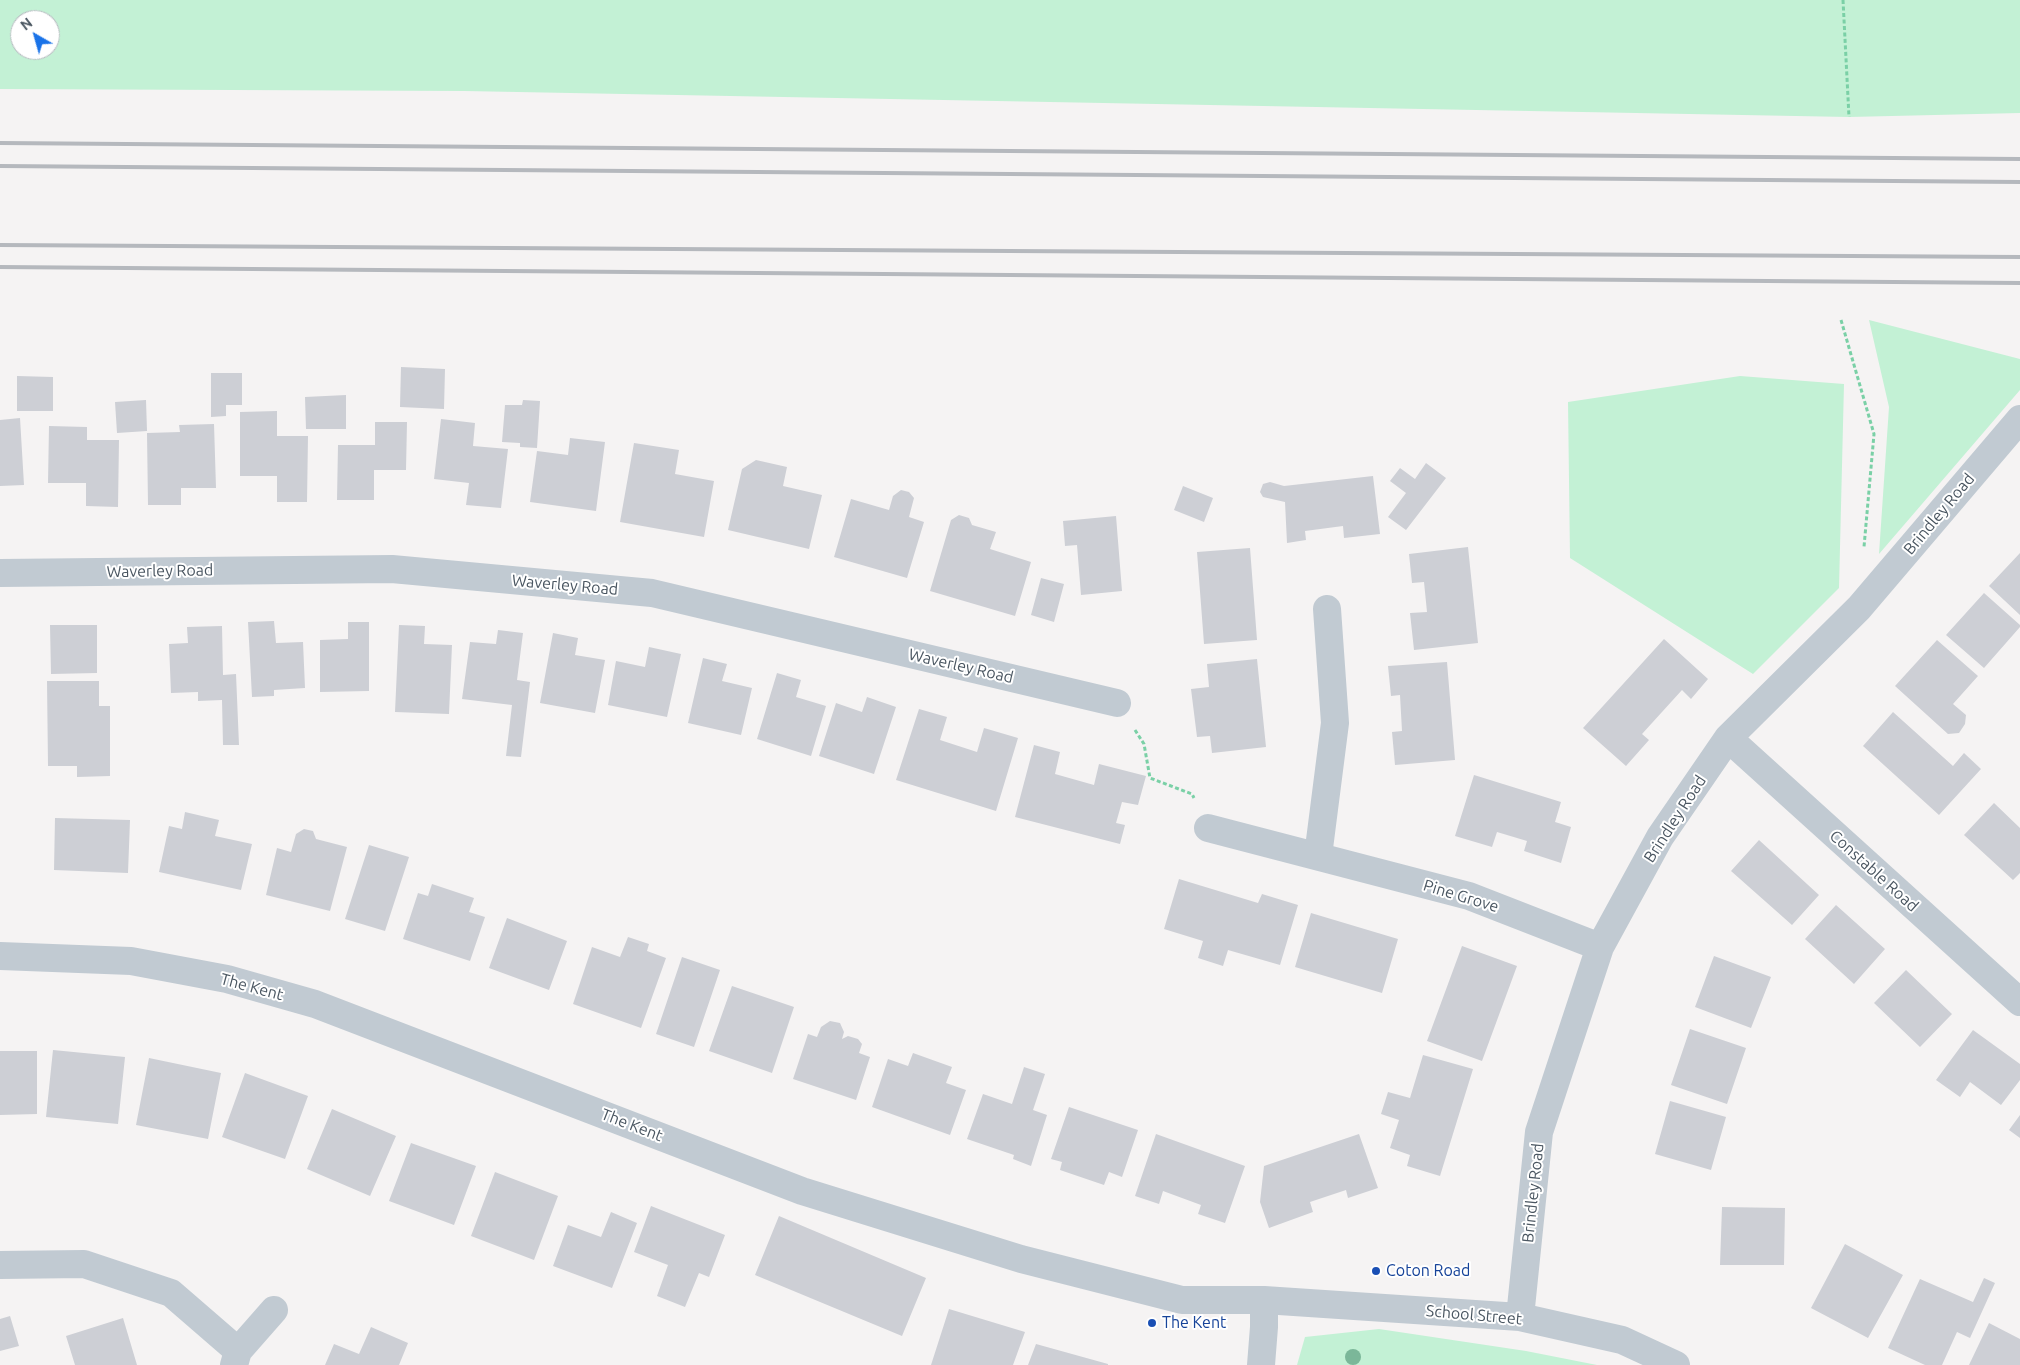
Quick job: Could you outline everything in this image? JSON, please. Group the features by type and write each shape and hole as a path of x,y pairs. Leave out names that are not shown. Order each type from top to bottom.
{"street":[{"name":"Brindley Road","path":"1520,1317 1539,1132 1600,947 1660,837 1728,738 1859,608 2020,419"},
{"name":"Waverley Road","path":"0,573 392,569 652,593 1117,703"},
{"path":"1318,856 1336,723 1326,609"},
{"name":"Constable Road","path":"1728,738 2018,998"},
{"name":"Pine Grove","path":"1208,828 1469,896 1600,947"},
{"name":"The Kent","path":"0,956 131,961 227,979 315,1004 802,1191 1021,1259 1182,1300 1264,1300"},
{"path":"0,1265 84,1264 171,1293 236,1358 274,1310"},
{"path":"1260,1365 1264,1328 1264,1300"},
{"name":"School Street","path":"1264,1300 1520,1317 1622,1340 1676,1365"}],"path":[{"path":"1843,0 1850,116"},
{"path":"1841,320 1874,434 1864,550"},
{"path":"1117,703 1144,744 1150,778 1192,794 1208,828"}],"green space":[{"path":"0,0 2020,0 2020,113 1849,117 464,91 0,89"},
{"path":"1869,320 2020,359 2020,390 1879,554 1889,407"},
{"path":"1740,376 1844,384 1839,588 1753,674 1570,558 1568,402"},
{"path":"1379,1329 1526,1351 1597,1365 1297,1365 1305,1337"}],"building":[{"path":"401,367 445,369 444,409 400,407"},
{"path":"211,373 242,373 242,405 226,405 226,416 211,417"},
{"path":"17,376 53,377 53,411 17,411"},
{"path":"346,395 346,429 306,429 305,397"},
{"path":"146,400 147,431 117,433 115,402"},
{"path":"523,400 540,401 537,448 520,447 520,443 502,442 505,405 522,405"},
{"path":"277,411 277,436 308,436 307,502 277,502 277,476 240,476 240,412"},
{"path":"20,418 24,485 0,486 0,420"},
{"path":"441,419 475,423 473,446 508,449 501,508 466,505 469,483 434,479"},
{"path":"375,422 407,422 406,470 374,470 374,500 337,500 338,445 375,445"},
{"path":"214,424 216,488 181,488 181,505 148,505 147,433 180,432 179,425"},
{"path":"49,426 87,427 87,440 119,440 118,507 86,506 86,483 48,483"},
{"path":"570,438 605,442 596,511 530,502 537,451 568,455"},
{"path":"634,443 679,450 675,474 714,481 704,537 620,522"},
{"path":"756,460 787,467 783,486 822,495 809,549 728,530 742,469"},
{"path":"1426,463 1446,478 1406,530 1388,517 1406,493 1390,481 1400,468 1415,479"},
{"path":"1373,476 1380,534 1344,538 1343,526 1305,531 1306,540 1287,543 1285,502 1263,497 1260,492 1263,484 1270,482 1284,486"},
{"path":"1183,486 1213,498 1204,522 1174,510"},
{"path":"901,490 909,492 914,498 909,517 924,522 907,578 834,557 851,499 889,510 893,496"},
{"path":"959,515 969,518 972,525 996,532 990,549 1031,562 1015,616 930,591 951,520"},
{"path":"1116,516 1122,591 1081,595 1077,545 1065,546 1063,521"},
{"path":"1468,547 1478,643 1414,650 1410,613 1427,612 1424,582 1412,583 1409,554"},
{"path":"1250,548 1257,640 1204,644 1197,552"},
{"path":"2020,553 2020,615 1989,586"},
{"path":"1041,578 1064,584 1054,622 1031,615"},
{"path":"1984,593 2020,627 1984,668 1946,635"},
{"path":"274,621 276,643 303,642 305,688 274,690 274,696 252,697 248,622"},
{"path":"348,622 369,622 369,691 320,692 320,640 348,639"},
{"path":"50,625 97,625 97,673 51,674"},
{"path":"399,625 425,626 424,644 452,645 449,714 395,712"},
{"path":"222,626 223,675 236,674 239,745 223,745 222,700 198,701 198,692 171,693 169,644 188,643 187,627"},
{"path":"498,630 523,633 517,680 530,682 521,757 506,756 512,705 462,699 470,642 496,644"},
{"path":"553,633 578,638 575,655 605,660 595,713 540,703"},
{"path":"1664,639 1708,679 1691,699 1682,690 1642,734 1649,740 1626,766 1583,728"},
{"path":"1937,640 1978,676 1953,704 1966,715 1965,724 1959,733 1948,734 1895,686"},
{"path":"649,647 681,654 667,717 608,705 616,661 645,667"},
{"path":"703,658 727,664 722,681 752,688 741,735 688,723"},
{"path":"1257,659 1266,747 1212,753 1210,736 1197,737 1191,689 1209,687 1207,664"},
{"path":"1447,662 1455,760 1395,765 1392,732 1402,731 1400,695 1391,696 1388,666"},
{"path":"777,673 801,680 796,697 826,706 811,756 757,739"},
{"path":"47,681 99,681 99,706 110,706 110,776 77,777 77,766 48,766"},
{"path":"867,697 896,707 874,774 819,756 836,703 862,712"},
{"path":"919,709 947,717 940,740 977,752 984,728 1018,738 996,811 896,780"},
{"path":"1893,712 1953,766 1964,753 1981,769 1939,815 1863,746"},
{"path":"1034,745 1060,752 1055,774 1094,785 1099,764 1146,776 1138,805 1122,802 1116,823 1125,825 1120,844 1015,817"},
{"path":"1474,775 1561,802 1555,822 1571,827 1561,863 1524,851 1527,841 1497,832 1492,847 1455,836"},
{"path":"1994,803 2020,828 2020,873 2013,880 1964,835"},
{"path":"185,812 219,820 215,836 252,844 241,890 159,872 169,826 182,829"},
{"path":"55,818 130,820 128,873 54,870"},
{"path":"304,829 313,831 316,839 347,847 330,911 266,895 277,848 291,852 296,834"},
{"path":"1759,840 1819,895 1792,925 1731,871"},
{"path":"369,845 409,857 385,931 345,919"},
{"path":"1179,879 1258,903 1262,894 1298,905 1280,965 1228,950 1223,966 1198,958 1203,941 1164,929"},
{"path":"432,884 474,898 469,912 485,917 470,961 403,939 418,893 428,896"},
{"path":"1836,905 1885,949 1854,984 1805,939"},
{"path":"1311,913 1398,939 1382,993 1295,967"},
{"path":"507,918 567,941 549,990 489,968"},
{"path":"628,937 649,944 647,951 666,958 641,1028 573,1004 592,947 620,957"},
{"path":"1462,946 1517,966 1482,1061 1427,1041"},
{"path":"1714,956 1771,977 1751,1028 1695,1007"},
{"path":"682,957 720,970 694,1047 656,1034"},
{"path":"1906,970 1952,1014 1920,1047 1874,1003"},
{"path":"732,986 794,1007 772,1073 709,1051"},
{"path":"830,1021 840,1023 844,1032 842,1039 848,1036 858,1039 862,1044 859,1053 870,1057 856,1100 793,1079 808,1034 817,1037 821,1027"},
{"path":"1690,1029 1746,1048 1727,1104 1671,1085"},
{"path":"1973,1030 2020,1064 2020,1080 2001,1105 1970,1082 1960,1097 1936,1080"},
{"path":"53,1050 125,1057 118,1124 46,1117"},
{"path":"0,1051 37,1051 37,1114 0,1115"},
{"path":"913,1053 952,1067 946,1083 966,1090 950,1135 872,1107 888,1059 908,1066"},
{"path":"1423,1055 1473,1069 1440,1176 1407,1166 1410,1155 1390,1148 1399,1120 1381,1114 1388,1092 1410,1098"},
{"path":"149,1058 221,1073 208,1139 136,1125"},
{"path":"1024,1067 1045,1074 1033,1110 1047,1115 1031,1166 1013,1159 1014,1155 967,1139 983,1094 1012,1104"},
{"path":"245,1073 308,1096 285,1159 222,1137"},
{"path":"1670,1101 1726,1117 1711,1170 1655,1154"},
{"path":"1069,1107 1138,1130 1122,1177 1109,1172 1104,1185 1060,1170 1062,1162 1051,1159"},
{"path":"332,1109 396,1136 370,1196 307,1169"},
{"path":"2020,1115 2020,1138 2009,1130"},
{"path":"1156,1134 1245,1166 1225,1223 1198,1214 1201,1205 1163,1191 1159,1204 1135,1196"},
{"path":"1359,1134 1378,1188 1348,1198 1346,1190 1310,1202 1313,1212 1269,1228 1260,1202 1264,1166"},
{"path":"411,1143 476,1166 454,1225 389,1201"},
{"path":"495,1172 558,1196 534,1260 471,1236"},
{"path":"651,1206 725,1235 709,1277 699,1273 685,1307 657,1296 668,1265 634,1252"},
{"path":"1722,1207 1785,1208 1784,1265 1720,1265"},
{"path":"611,1212 637,1223 612,1288 553,1266 568,1225 601,1237"},
{"path":"779,1216 926,1278 902,1336 755,1275"},
{"path":"1845,1244 1903,1275 1868,1338 1811,1308"},
{"path":"1984,1278 1995,1283 1970,1338 1957,1332 1942,1365 1925,1365 1888,1348 1920,1279 1973,1302"},
{"path":"949,1309 1025,1332 1013,1365 931,1365"},
{"path":"10,1316 19,1346 0,1351 0,1319"},
{"path":"123,1318 137,1365 75,1365 66,1336"},
{"path":"1989,1323 2020,1339 2020,1365 1969,1365"},
{"path":"371,1327 408,1343 399,1365 325,1365 334,1344 359,1354"},
{"path":"1036,1344 1108,1364 1108,1365 1028,1365"}],"railway":[{"path":"0,143 2020,159"},
{"path":"0,166 2020,182"},
{"path":"0,245 2020,257"},
{"path":"0,267 2020,283"}],"place":[{"name":"Coton Road","path":"1376,1271"},
{"name":"The Kent","path":"1152,1323"}]}
